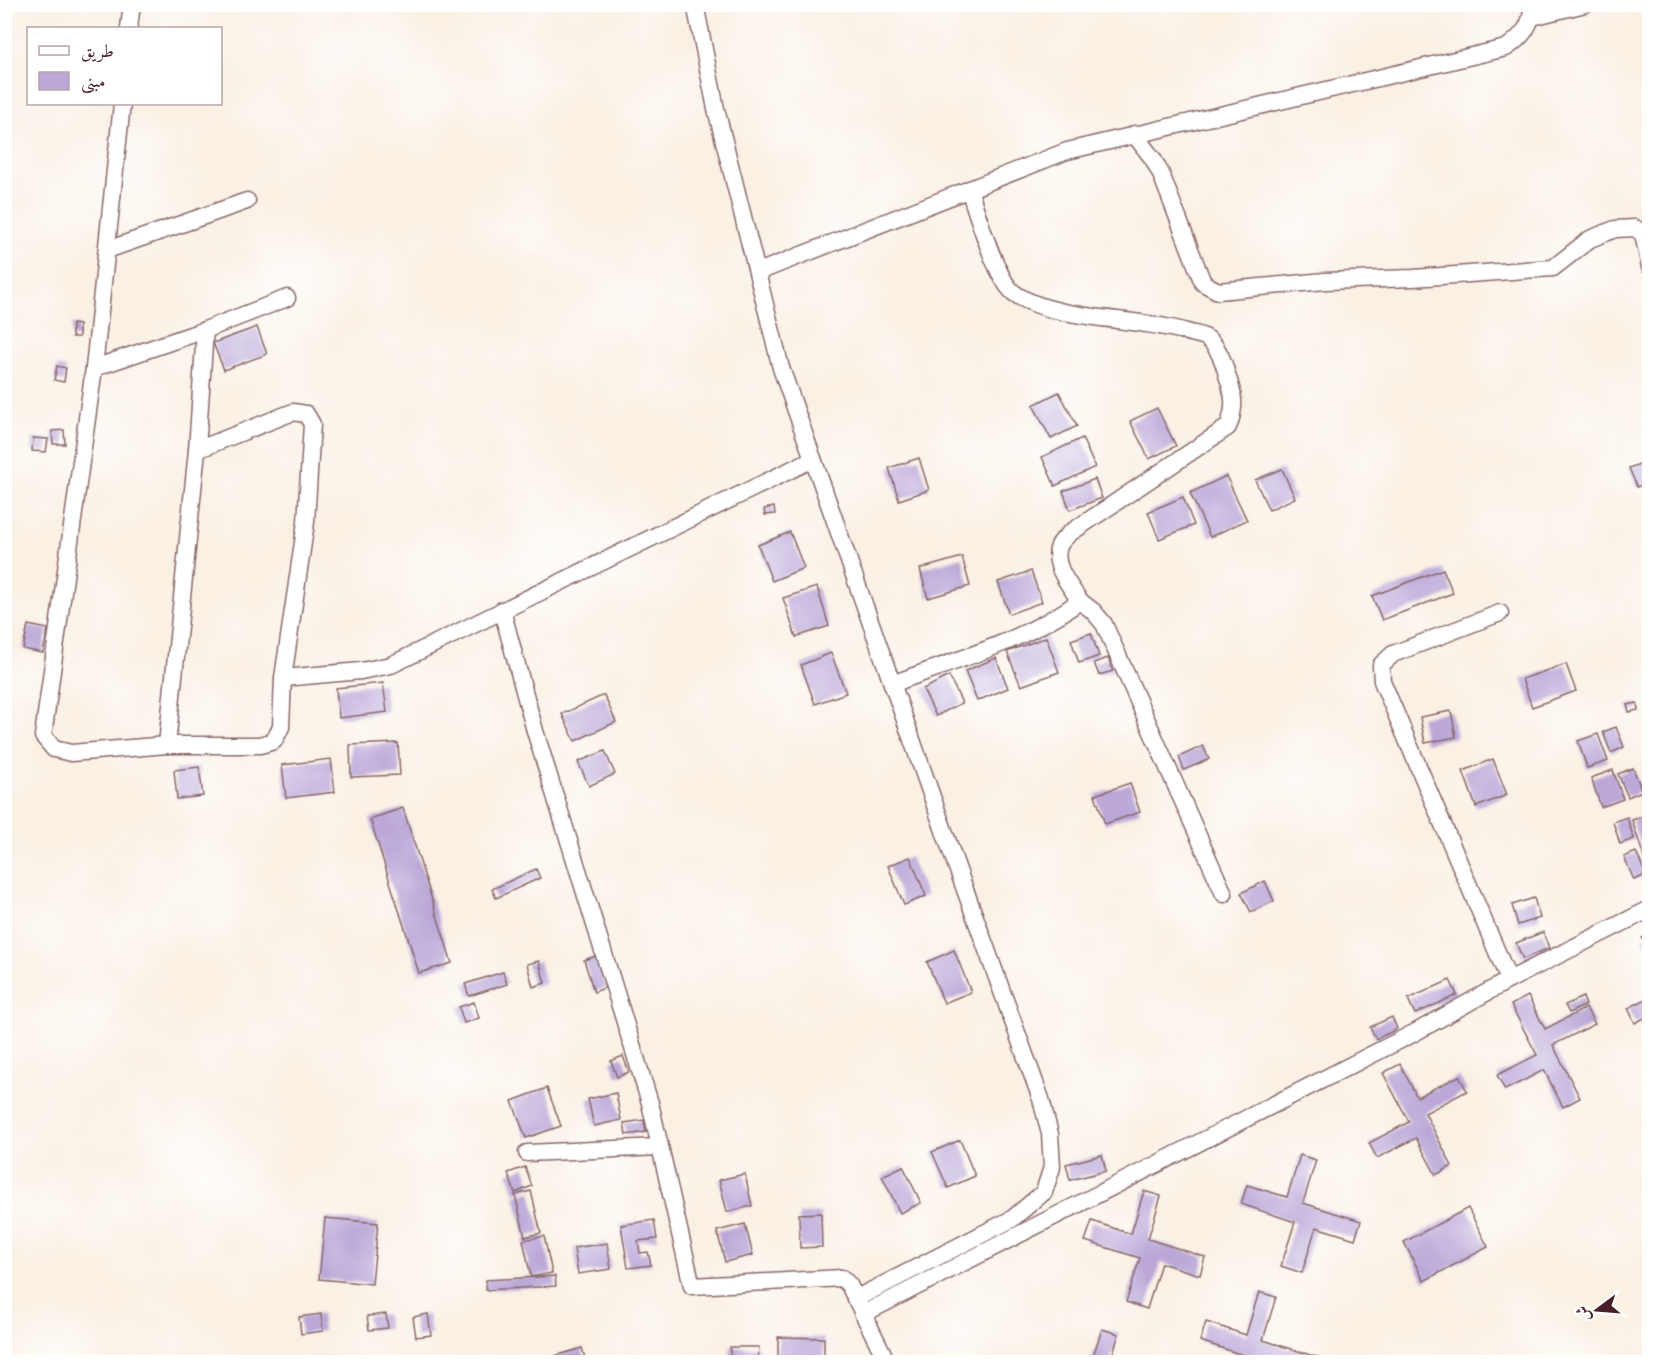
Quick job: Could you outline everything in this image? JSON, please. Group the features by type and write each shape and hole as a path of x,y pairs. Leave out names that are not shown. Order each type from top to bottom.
{"street":[{"path":"129,27 132,4"},
{"path":"695,4 716,110 781,368 1041,1100 1050,1134 1052,1167 1044,1192 1012,1219 859,1306"},
{"path":"758,272 1067,151 1506,48 1521,38 1532,11 1585,4"},
{"path":"122,105 94,368 44,736 54,749 71,753 167,745 260,746 274,741 281,727 283,678 306,522 312,424 306,414 293,412 197,450"},
{"path":"1134,134 1161,174 1203,283 1218,291 1324,281 1413,278 1552,268 1590,239 1615,229 1635,228 1643,234 1650,267"},
{"path":"969,189 1002,278 1013,292 1030,301 1054,309 1076,314 1140,321 1208,338 1222,360 1234,395 1234,413 1228,427 1070,533 1060,543 1056,558 1065,578 1080,601 1094,611 1104,624 1224,894"},
{"path":"107,250 247,201"},
{"path":"94,368 205,330 286,298"},
{"path":"167,745 197,450 205,330"},
{"path":"283,678 361,671 392,665 813,459"},
{"path":"892,684 1030,631 1056,618 1080,601"},
{"path":"502,610 535,731 646,1092 692,1286 842,1278 849,1285 887,1362"},
{"path":"1500,613 1393,654 1381,665 1382,681 1509,980"},
{"path":"859,1306 1373,1054 1509,980 1650,909"},
{"path":"527,1153 660,1147"}],"building":[{"path":"72,324 79,325 79,337 72,337"},
{"path":"257,327 267,354 224,370 213,343"},
{"path":"57,366 66,368 64,382 54,380"},
{"path":"1059,392 1077,426 1051,439 1033,405"},
{"path":"1157,408 1176,446 1149,459 1130,421"},
{"path":"64,430 65,444 53,444 52,431"},
{"path":"33,438 48,439 46,452 32,451"},
{"path":"1082,438 1095,467 1055,486 1042,457"},
{"path":"919,458 929,490 899,500 889,468"},
{"path":"1650,460 1650,481 1637,487 1629,468"},
{"path":"1282,469 1295,498 1269,510 1255,480"},
{"path":"1226,476 1247,520 1210,537 1190,493"},
{"path":"1095,479 1102,498 1070,510 1063,491"},
{"path":"1183,497 1194,525 1159,539 1148,512"},
{"path":"774,507 775,514 765,515 764,509"},
{"path":"790,532 804,568 772,581 758,545"},
{"path":"962,557 970,586 928,598 920,569"},
{"path":"1443,569 1453,593 1382,620 1372,596"},
{"path":"1031,571 1042,602 1009,614 998,582"},
{"path":"817,587 829,626 796,637 783,598"},
{"path":"28,625 48,629 43,653 23,649"},
{"path":"1091,633 1099,656 1079,663 1071,640"},
{"path":"1046,637 1059,672 1021,686 1007,652"},
{"path":"831,653 846,693 815,704 801,665"},
{"path":"996,658 1008,688 977,701 965,671"},
{"path":"1108,658 1113,671 1099,675 1094,663"},
{"path":"1566,664 1576,691 1532,707 1522,679"},
{"path":"949,676 962,703 936,716 923,689"},
{"path":"383,683 387,712 339,718 336,688"},
{"path":"604,695 616,722 575,741 562,714"},
{"path":"1637,703 1638,710 1629,712 1627,705"},
{"path":"1451,711 1456,737 1425,743 1420,717"},
{"path":"1616,727 1624,747 1611,753 1603,732"},
{"path":"1598,734 1608,761 1587,768 1578,741"},
{"path":"398,743 400,775 351,777 350,745"},
{"path":"1203,746 1209,759 1184,770 1179,757"},
{"path":"605,751 615,774 589,786 578,762"},
{"path":"331,759 335,792 286,798 282,765"},
{"path":"1493,759 1507,795 1476,807 1463,771"},
{"path":"199,767 203,796 177,799 174,770"},
{"path":"1633,768 1642,791 1628,797 1618,774"},
{"path":"1613,770 1623,799 1601,807 1591,778"},
{"path":"1130,783 1140,812 1105,824 1095,795"},
{"path":"403,808 452,963 419,973 370,819"},
{"path":"1650,814 1650,873 1649,873 1632,820"},
{"path":"1627,817 1634,839 1620,844 1613,822"},
{"path":"1636,852 1646,875 1634,880 1624,857"},
{"path":"910,857 926,896 904,905 888,866"},
{"path":"536,869 540,878 496,898 492,889"},
{"path":"1265,881 1274,901 1251,912 1241,893"},
{"path":"1534,898 1540,918 1518,925 1512,905"},
{"path":"1543,932 1549,948 1523,959 1516,943"},
{"path":"1650,934 1650,953 1642,938"},
{"path":"954,950 971,992 944,1003 927,962"},
{"path":"596,956 607,987 594,992 584,960"},
{"path":"539,961 545,983 533,987 527,964"},
{"path":"503,972 507,984 469,996 465,984"},
{"path":"1450,980 1457,995 1415,1014 1408,999"},
{"path":"1528,996 1545,1029 1586,1008 1595,1024 1553,1045 1580,1098 1563,1107 1544,1070 1505,1090 1497,1075 1537,1055 1511,1005"},
{"path":"1583,997 1586,1005 1569,1013 1565,1005"},
{"path":"1650,997 1650,1015 1635,1023 1628,1008"},
{"path":"474,1002 479,1018 464,1023 459,1007"},
{"path":"1392,1017 1397,1029 1376,1039 1370,1027"},
{"path":"623,1056 629,1072 617,1077 611,1061"},
{"path":"1400,1064 1417,1097 1459,1076 1467,1091 1425,1113 1452,1166 1436,1175 1416,1138 1377,1158 1369,1143 1409,1122 1383,1073"},
{"path":"547,1088 561,1126 526,1138 512,1101"},
{"path":"616,1093 621,1120 594,1126 588,1099"},
{"path":"644,1120 646,1132 626,1135 624,1123"},
{"path":"960,1140 975,1176 948,1188 932,1152"},
{"path":"1102,1155 1106,1171 1070,1180 1066,1164"},
{"path":"1300,1155 1316,1160 1303,1203 1361,1221 1355,1239 1316,1227 1302,1273 1281,1266 1295,1222 1241,1204 1247,1185 1287,1197"},
{"path":"903,1166 921,1203 900,1213 882,1176"},
{"path":"525,1167 532,1186 515,1193 508,1173"},
{"path":"745,1174 752,1206 727,1212 719,1180"},
{"path":"531,1191 541,1233 525,1237 515,1195"},
{"path":"1144,1191 1161,1196 1148,1239 1205,1257 1200,1275 1161,1263 1147,1309 1126,1302 1140,1258 1085,1241 1092,1221 1131,1234"},
{"path":"1468,1208 1488,1247 1424,1281 1404,1242"},
{"path":"821,1213 822,1247 800,1248 799,1214"},
{"path":"325,1218 378,1223 372,1284 319,1279"},
{"path":"654,1220 657,1239 638,1241 640,1253 648,1252 651,1265 628,1268 621,1225"},
{"path":"745,1224 753,1255 725,1262 717,1231"},
{"path":"544,1236 552,1273 531,1277 523,1240"},
{"path":"607,1243 611,1269 578,1274 574,1248"},
{"path":"555,1276 556,1286 486,1290 486,1280"},
{"path":"1259,1292 1276,1297 1263,1340 1320,1358 1319,1362 1253,1362 1255,1359 1200,1341 1206,1322 1246,1335"},
{"path":"321,1314 323,1331 301,1334 299,1317"},
{"path":"386,1314 388,1328 369,1330 367,1316"},
{"path":"428,1314 431,1335 416,1337 413,1317"},
{"path":"1102,1329 1119,1334 1110,1362 1091,1362"},
{"path":"778,1337 824,1338 824,1362 778,1362"},
{"path":"730,1347 759,1347 758,1362 730,1362"},
{"path":"582,1348 586,1362 557,1362 555,1356"},
{"path":"338,1357 338,1362 311,1362 311,1358"}]}
